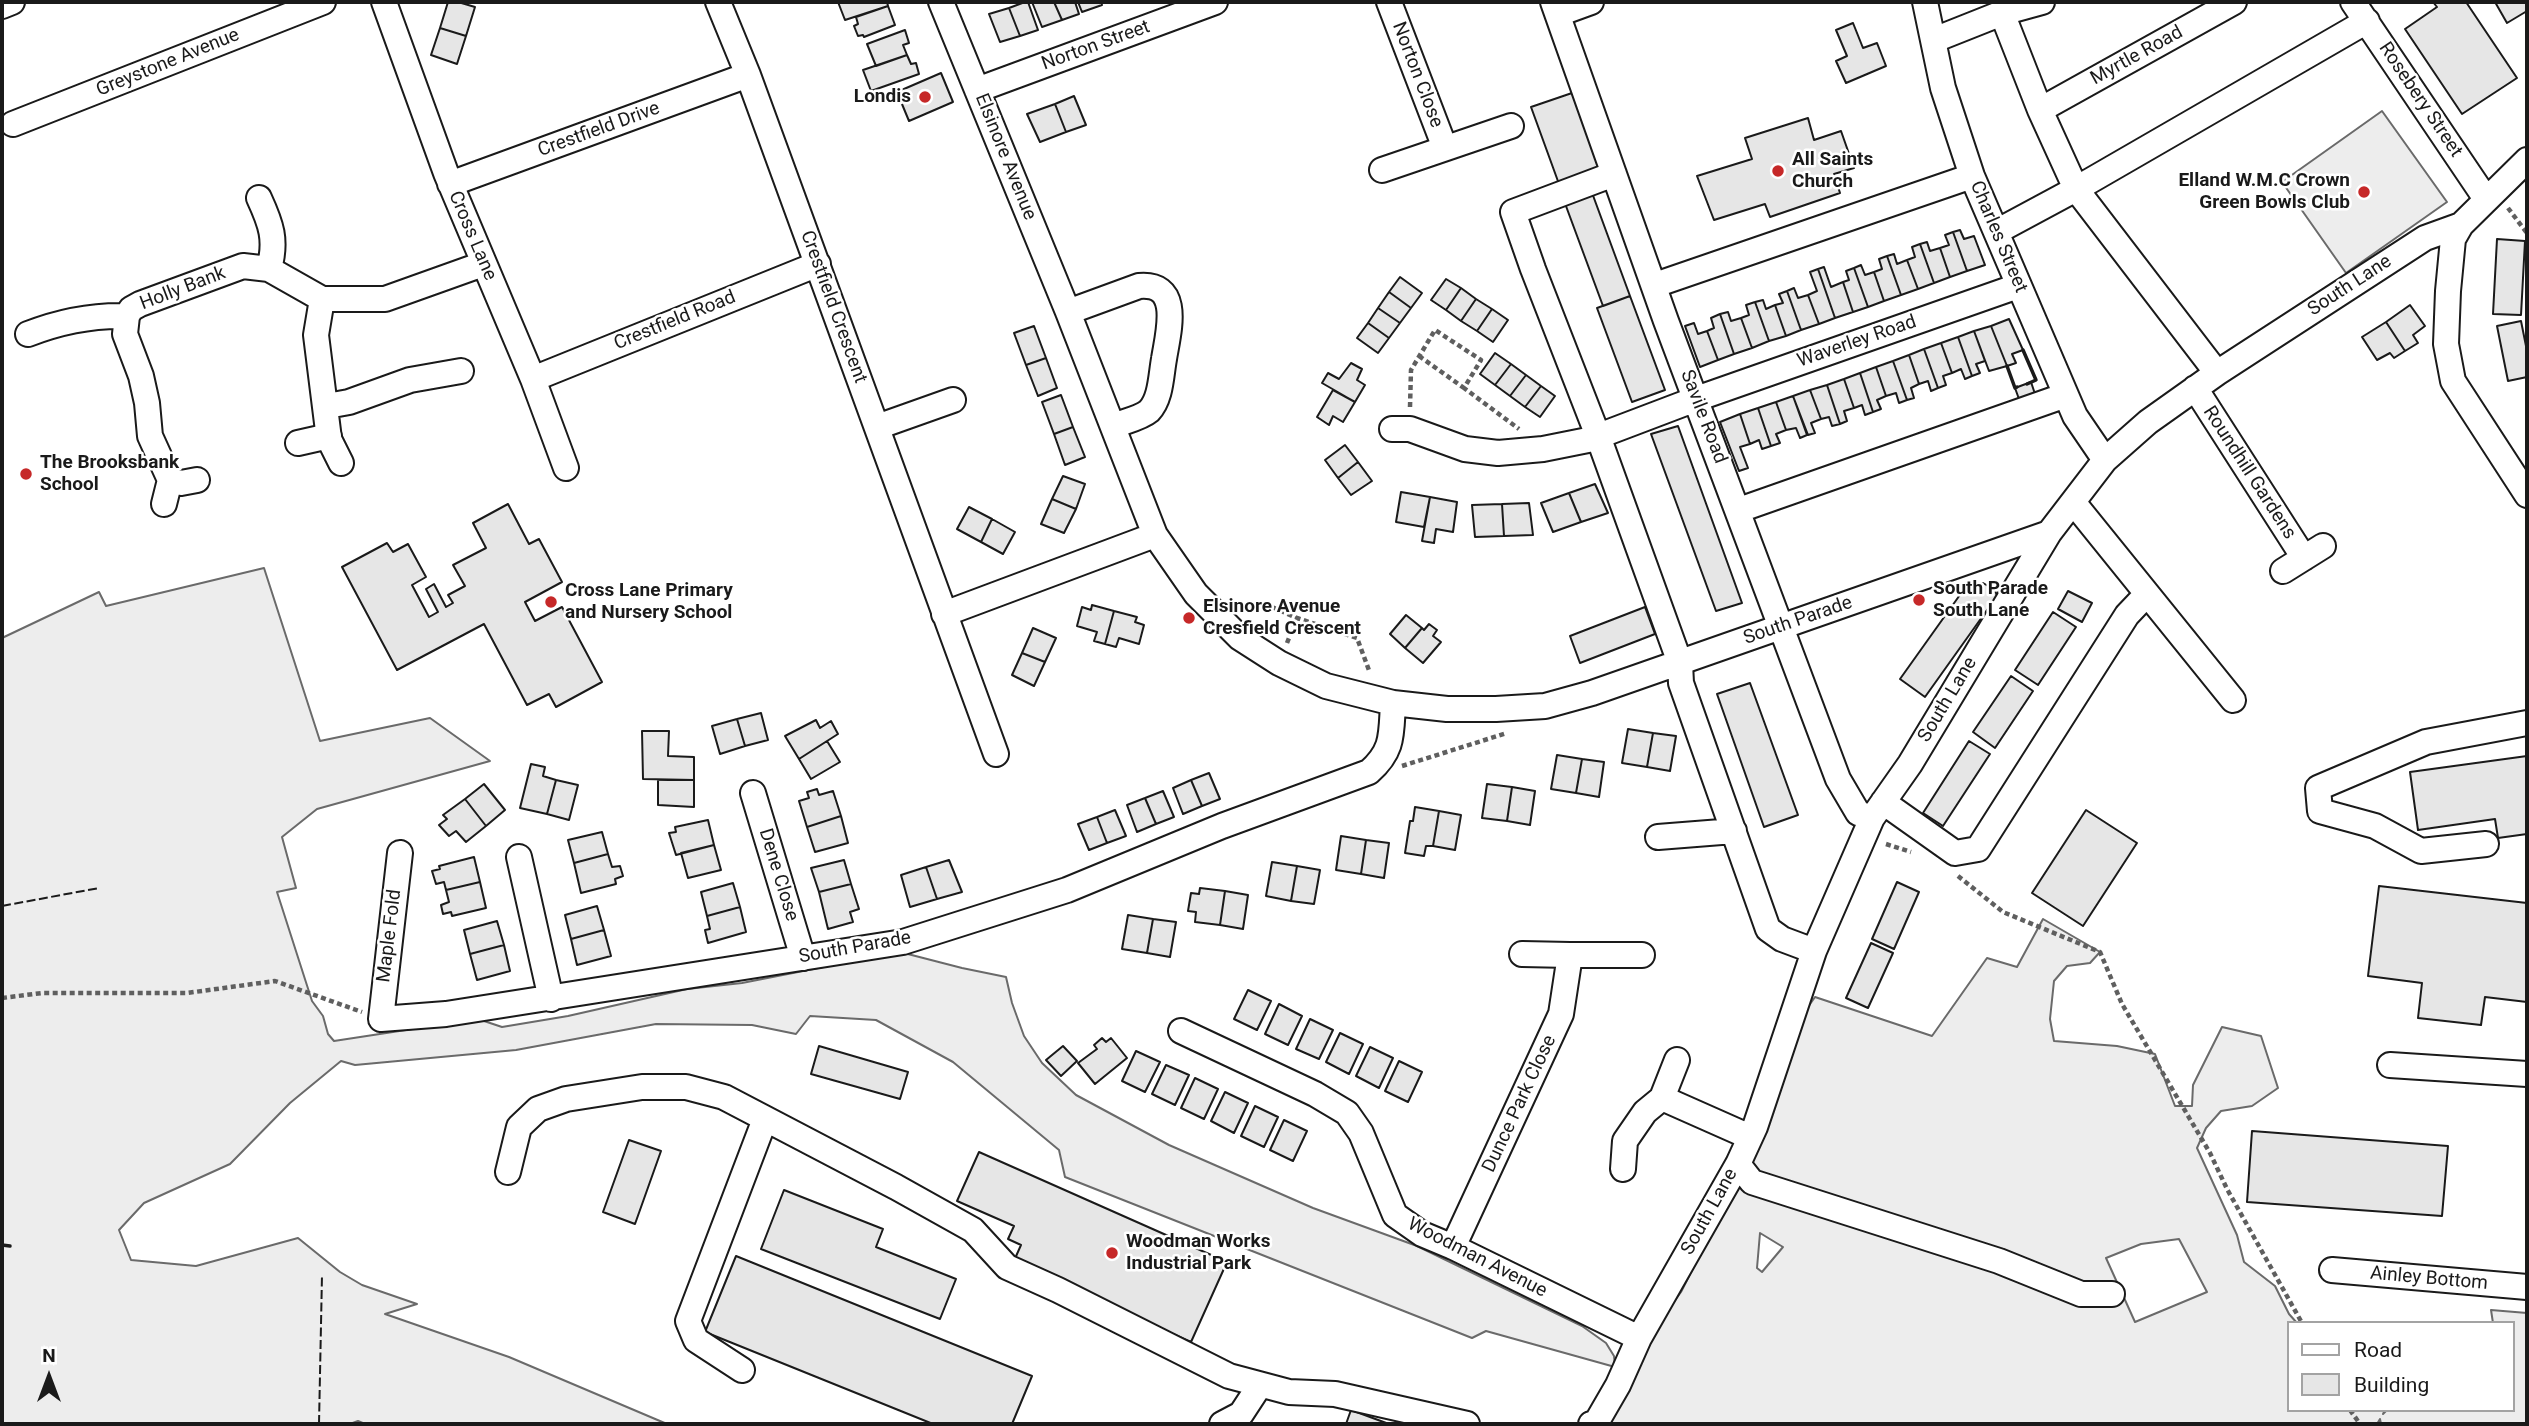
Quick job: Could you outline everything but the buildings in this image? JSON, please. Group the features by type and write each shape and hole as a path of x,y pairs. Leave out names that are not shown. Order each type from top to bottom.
{"street":[{"path":"2,6 12,2"},
{"name":"Greystone Avenue","path":"13,124 323,2"},
{"name":"Cross Lane","path":"384,2 450,184 533,379 566,468"},
{"name":"Crestfield Crescent","path":"719,2 818,264 996,754"},
{"name":"Elsinore Avenue","path":"942,2 1155,535 1196,594 1240,638 1279,663 1326,686 1386,701"},
{"name":"Norton Street","path":"977,90 1211,2"},
{"name":"Norton Close","path":"1389,2 1445,148"},
{"path":"1555,8 1591,2"},
{"name":"Charles Street","path":"1925,2 1943,88 1972,176 2066,395 2076,416 2105,460"},
{"path":"1934,40 2010,8 2042,2"},
{"name":"Myrtle Road","path":"2040,110 2234,2"},
{"name":"Savile Road","path":"1555,8 1696,399 1838,779 1858,813 1955,853 1978,849 2127,615 2147,594"},
{"path":"2010,8 2040,110 2076,189 2217,373"},
{"path":"1996,232 2076,189 2360,11"},
{"name":"Rosebery Street","path":"2360,11 2490,195"},
{"name":"Crestfield Drive","path":"450,184 748,75"},
{"name":"Norton Close","path":"1382,170 1511,126"},
{"name":"South Lane","path":"1594,1424 1618,1385 1639,1338 1738,1164 1750,1137 1814,951 1874,819 2049,533 2105,460 2148,422 2217,373 2425,238 2461,225 2527,160"},
{"path":"1614,174 1513,212 1680,663 1681,683 1768,929 1782,940 1814,951"},
{"path":"1655,285 1972,176"},
{"path":"259,198 272,226 269,269"},
{"path":"2461,225 2453,239 2448,291 2446,344 2453,381 2527,495"},
{"name":"Holly Bank","path":"170,480 150,436 141,376 125,334 127,316 131,309 213,275 243,266 269,269 321,299 385,299 483,264"},
{"name":"Crestfield Road","path":"533,379 818,264"},
{"path":"1068,312 1139,286 1151,285 1159,289 1167,299 1171,318 1157,396 1148,412 1113,426"},
{"name":"Waverley Road","path":"1401,429 1465,450 1498,453 1546,449 1598,436 2018,286"},
{"path":"321,299 316,335 329,436 341,463"},
{"path":"27,334 80,317 127,316"},
{"path":"327,406 349,402 410,380 461,371"},
{"name":"Roundhill Gardens","path":"2195,388 2304,558"},
{"path":"1739,510 2066,395"},
{"path":"877,427 953,401"},
{"path":"298,443 329,436"},
{"path":"164,504 170,480 181,483 197,480"},
{"path":"2073,502 2233,700"},
{"name":"South Parade","path":"1386,701 1447,709 1545,706 1680,663 2049,533"},
{"path":"944,614 1155,535"},
{"path":"1383,760 1391,738 1386,701"},
{"path":"2486,845 2421,851 2375,826 2320,811 2318,788 2426,742 2527,723"},
{"name":"South Parade","path":"381,1019 446,1014 551,999 902,943 1067,890 1222,826 1369,772 1383,760"},
{"name":"Dene Close","path":"753,793 803,958"},
{"path":"1658,837 1734,831"},
{"name":"Maple Fold","path":"381,1019 400,853"},
{"path":"519,858 551,999"},
{"path":"1522,954 1642,956"},
{"name":"Dunce Park Close","path":"1453,1247 1561,1014 1570,955"},
{"name":"Woodman Avenue","path":"1181,1031 1315,1094 1347,1113 1360,1133 1395,1215 1422,1234 1639,1338"},
{"path":"1623,1169 1625,1142 1646,1112 1662,1098 1677,1060"},
{"path":"2390,1065 2527,1074"},
{"path":"508,1172 519,1127 538,1109 566,1099 642,1087 686,1087 724,1097 973,1230 1007,1267 1229,1376 1289,1392 1335,1394 1467,1424"},
{"path":"1662,1098 1750,1137"},
{"path":"742,1370 696,1340 688,1321 765,1119"},
{"path":"1738,1164 1752,1182 1999,1261 2081,1294 2112,1294"},
{"name":"Ainley Bottom","path":"2332,1270 2527,1287"},
{"path":"1223,1424 1241,1414 1260,1385"}],"path":[{"path":"2490,195 2527,233"},
{"path":"1401,429 1410,370 1435,330 1481,360 1464,388"},
{"path":"1419,356 1546,449"},
{"path":"1272,607 1357,638 1386,701"},
{"path":"1279,663 1297,618"},
{"path":"1383,760 1397,768 1508,733"},
{"path":"1874,819 1913,852"},
{"path":"1956,875 2003,912 2100,952 2122,1004 2210,1153 2227,1189 2301,1321"},
{"path":"2,998 42,993 187,993 275,981 381,1019"}],"shaded area":[{"name":"Elland W.M.C Crown Green Bowls Club","path":"2382,111 2447,202 2346,273 2282,182"},
{"path":"264,568 320,741 430,718 490,761 317,809 282,837 296,888 277,892 312,1001 323,1016 328,1034 334,1041 478,1019 502,1027 568,1016 687,989 742,983 900,952 1006,977 1024,1036 1042,1063 1076,1095 1169,1145 1313,1208 1417,1246 1582,1326 1606,1343 1614,1356 1615,1367 1486,1331 1472,1338 1065,1177 1059,1150 953,1062 876,1020 810,1016 796,1034 752,1025 656,1024 516,1050 355,1065 341,1061 290,1103 230,1164 144,1203 119,1230 131,1260 196,1266 298,1238 340,1272 362,1285 417,1304 385,1314 509,1357 667,1424 365,1424 358,1421 350,1424 2,1424 2,638 99,592 106,606"},
{"path":"2043,919 2100,952 2090,963 2067,966 2054,981 2050,1019 2054,1041 2117,1046 2155,1054 2175,1106 2192,1106 2193,1085 2222,1027 2261,1036 2278,1088 2252,1106 2221,1111 2206,1128 2197,1148 2237,1235 2244,1262 2275,1286 2295,1321 2288,1321 2288,1412 2515,1412 2515,1321 2493,1321 2491,1310 2527,1313 2527,1424 2381,1424 2380,1419 2377,1424 1596,1424 1623,1372 1681,1292 1751,1154 1794,1027 1815,997 1932,1036 1987,958 2017,967","holes":["1760,1233 1783,1247 1762,1272 1757,1268","2179,1239 2207,1292 2135,1322 2106,1258 2141,1244"]}],"fence":[{"path":"2,906 99,888"},
{"path":"319,1424 322,1275"}],"wall":[{"path":"2023,350 2036,380 2027,384"},
{"path":"2007,366 2015,388 2017,387"},
{"path":"2,1245 10,1246"}],"place":[{"name":"Londis","path":"925,97"},
{"name":"All Saints Church","path":"1778,171"},
{"name":"Elland W.M.C Crown Green Bowls Club","path":"2364,192"},
{"name":"The Brooksbank School","path":"26,474"},
{"name":"South Parade South Lane","path":"1919,600"},
{"name":"Cross Lane Primary and Nursery School","path":"551,602"},
{"name":"Elsinore Avenue Cresfield Crescent","path":"1189,618"},
{"name":"Woodman Works Industrial Park","path":"1112,1253"}]}
